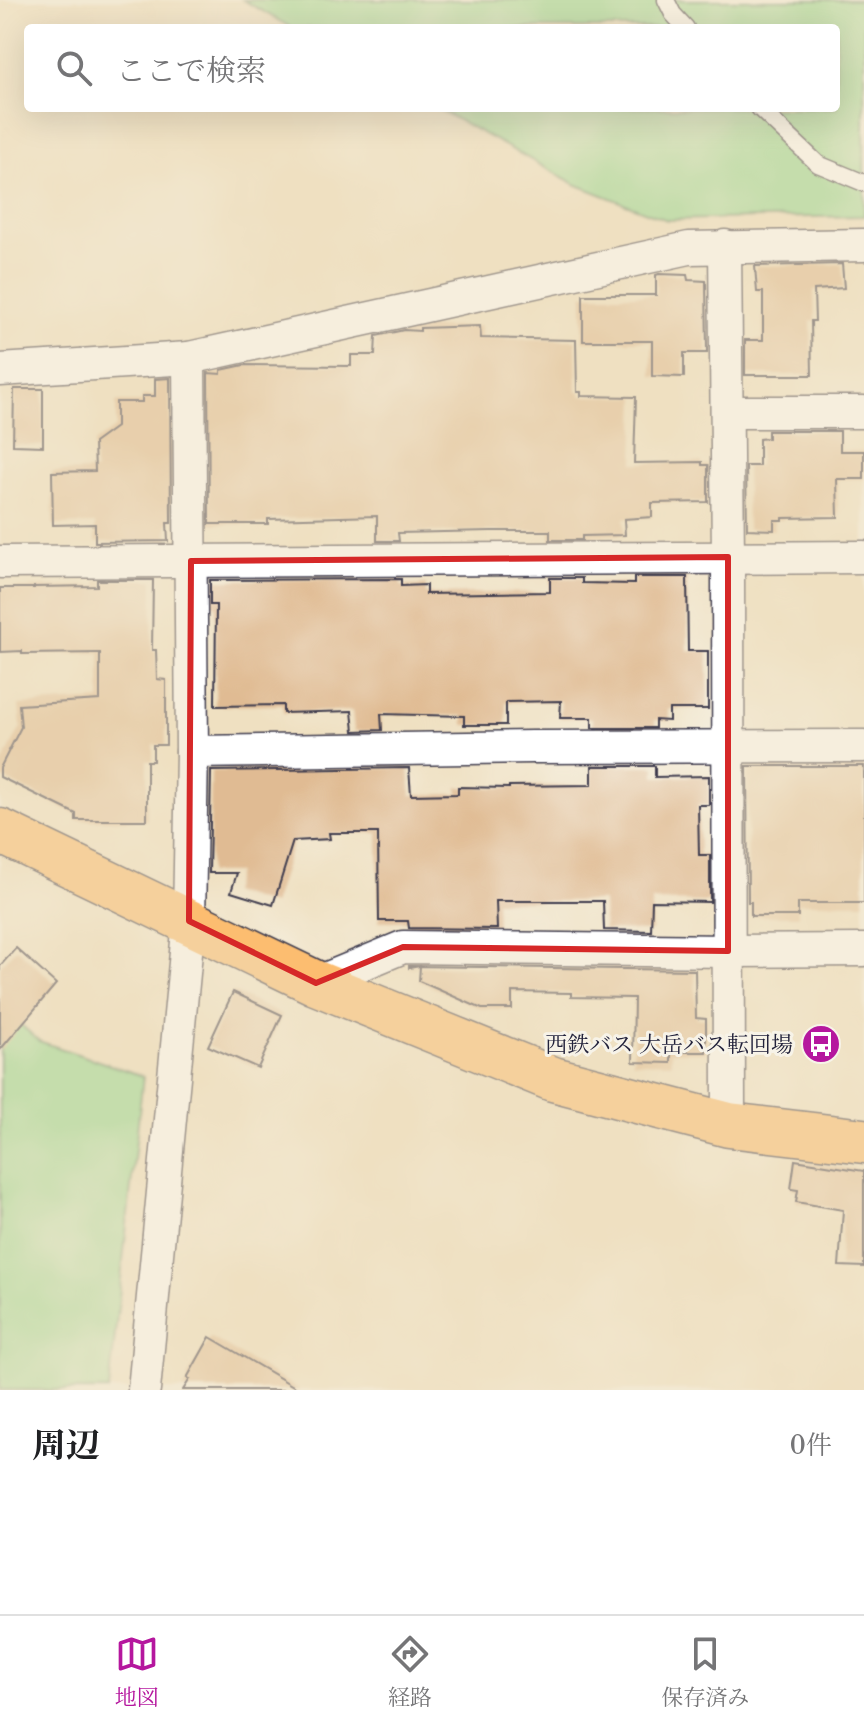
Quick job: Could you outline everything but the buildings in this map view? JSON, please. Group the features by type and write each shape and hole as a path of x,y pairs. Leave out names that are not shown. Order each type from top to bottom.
{"main road":[{"path":"0,831 316,983 553,1079 729,1125 864,1141"}],"street":[{"path":"0,370 189,358 689,248 864,245"},
{"path":"725,246 729,1125"},
{"path":"144,1390 189,921 192,752 189,358"},
{"path":"727,412 864,412"},
{"path":"0,562 864,557"},
{"path":"192,752 864,746"},
{"path":"316,983 403,947 864,950"}],"lane":[{"path":"666,0 682,24"},
{"path":"763,112 818,164 864,183"}],"highlighted area":[{"path":"728,557 728,951 403,947 316,983 189,921 191,561"}],"green space":[{"path":"243,0 864,0 864,216 667,220 577,185 443,112 840,112 840,24 285,24"},
{"path":"11,1016 39,1041 143,1076 109,1390 0,1390 0,1028"}],"place":[{"name":"西鉄バス 大岳バス転回場","path":"821,1044"}]}
